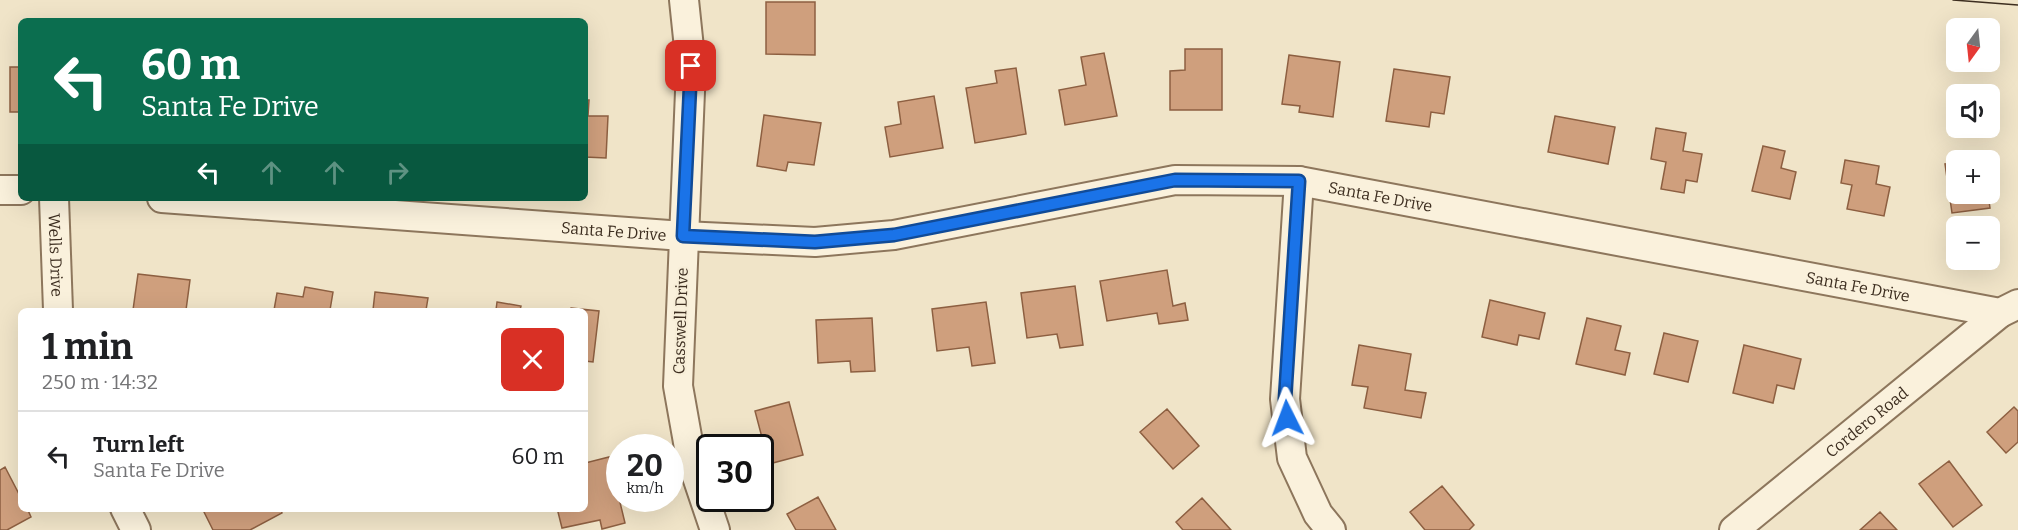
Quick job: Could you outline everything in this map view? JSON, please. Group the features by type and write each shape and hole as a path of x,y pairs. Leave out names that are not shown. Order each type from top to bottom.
{"street":[{"name":"Casswell Drive","path":"684,0 691,66 678,386 691,459 715,530"},
{"name":"Santa Fe Drive","path":"203,201 683,236 815,242 894,235 1175,180 1299,181 2009,308"},
{"path":"1299,181 1285,399 1292,458 1318,514 1331,530"},
{"path":"0,190 18,190"},
{"name":"Wells Drive","path":"54,201 58,308"},
{"name":"Cordero Road","path":"1734,530 2009,308"},
{"path":"127,512 136,530"}],"building":[{"path":"766,2 815,2 815,55 766,54"},
{"path":"1185,49 1222,49 1222,110 1170,110 1170,71 1185,70"},
{"path":"1104,53 1117,116 1065,125 1059,90 1086,85 1081,57"},
{"path":"1289,55 1340,62 1333,117 1299,112 1300,106 1282,104"},
{"path":"10,67 18,67 18,112 10,112"},
{"path":"1016,68 1026,134 975,143 966,88 997,83 995,71"},
{"path":"1394,69 1450,77 1444,114 1431,112 1429,127 1386,121"},
{"path":"934,96 943,148 890,157 885,127 901,124 898,102"},
{"path":"764,115 821,123 814,165 788,162 786,171 757,166"},
{"path":"588,116 608,116 606,158 588,157"},
{"path":"1555,116 1615,127 1608,164 1548,152"},
{"path":"1656,128 1686,133 1683,151 1702,154 1697,182 1686,180 1684,193 1661,189 1666,162 1651,159"},
{"path":"1763,146 1785,151 1781,168 1796,172 1790,199 1752,191"},
{"path":"1845,160 1879,166 1876,184 1890,187 1884,216 1847,209 1852,185 1841,183"},
{"path":"1951,204 1989,204 1990,208 1952,213"},
{"path":"1167,270 1173,306 1185,303 1188,320 1159,324 1157,313 1107,321 1100,281"},
{"path":"138,274 190,280 186,308 133,308"},
{"path":"1075,286 1083,345 1060,348 1057,334 1027,338 1021,293"},
{"path":"305,287 333,292 330,308 274,308 277,293 303,297"},
{"path":"375,292 428,298 426,308 373,308"},
{"path":"1490,300 1545,313 1539,339 1519,335 1517,345 1482,337"},
{"path":"497,302 521,306 520,308 496,308"},
{"path":"986,302 995,363 972,366 969,347 937,351 932,309"},
{"path":"588,310 599,311 593,362 588,361"},
{"path":"872,318 875,371 851,372 850,361 818,363 816,320"},
{"path":"1587,318 1621,326 1615,350 1630,353 1625,375 1576,364"},
{"path":"1664,333 1698,341 1688,382 1654,374"},
{"path":"1359,345 1411,354 1405,390 1426,393 1421,418 1364,408 1368,387 1352,385"},
{"path":"1744,345 1801,359 1794,389 1777,385 1773,403 1733,393"},
{"path":"789,402 803,455 774,463 774,434 761,434 755,411"},
{"path":"2014,407 2018,411 2018,442 2006,453 1987,432"},
{"path":"1167,409 1199,446 1173,469 1140,432"},
{"path":"606,458 606,512 622,512 625,523 602,529 600,520 562,528 558,512 588,512 588,462"},
{"path":"1949,461 1982,505 1953,527 1919,484"},
{"path":"5,467 18,492 18,512 29,512 31,517 7,530 0,530 0,470"},
{"path":"1442,486 1474,525 1469,530 1425,530 1410,512"},
{"path":"818,497 836,530 796,530 787,514"},
{"path":"1202,498 1231,530 1183,530 1176,522"},
{"path":"204,512 282,513 250,530 213,530"},
{"path":"1880,512 1897,530 1860,530"}],"tram line":[{"path":"1953,0 2018,5"}],"route":[{"path":"691,66 683,236 815,242 894,235 1175,180 1299,181 1285,399 1287,418"}]}
